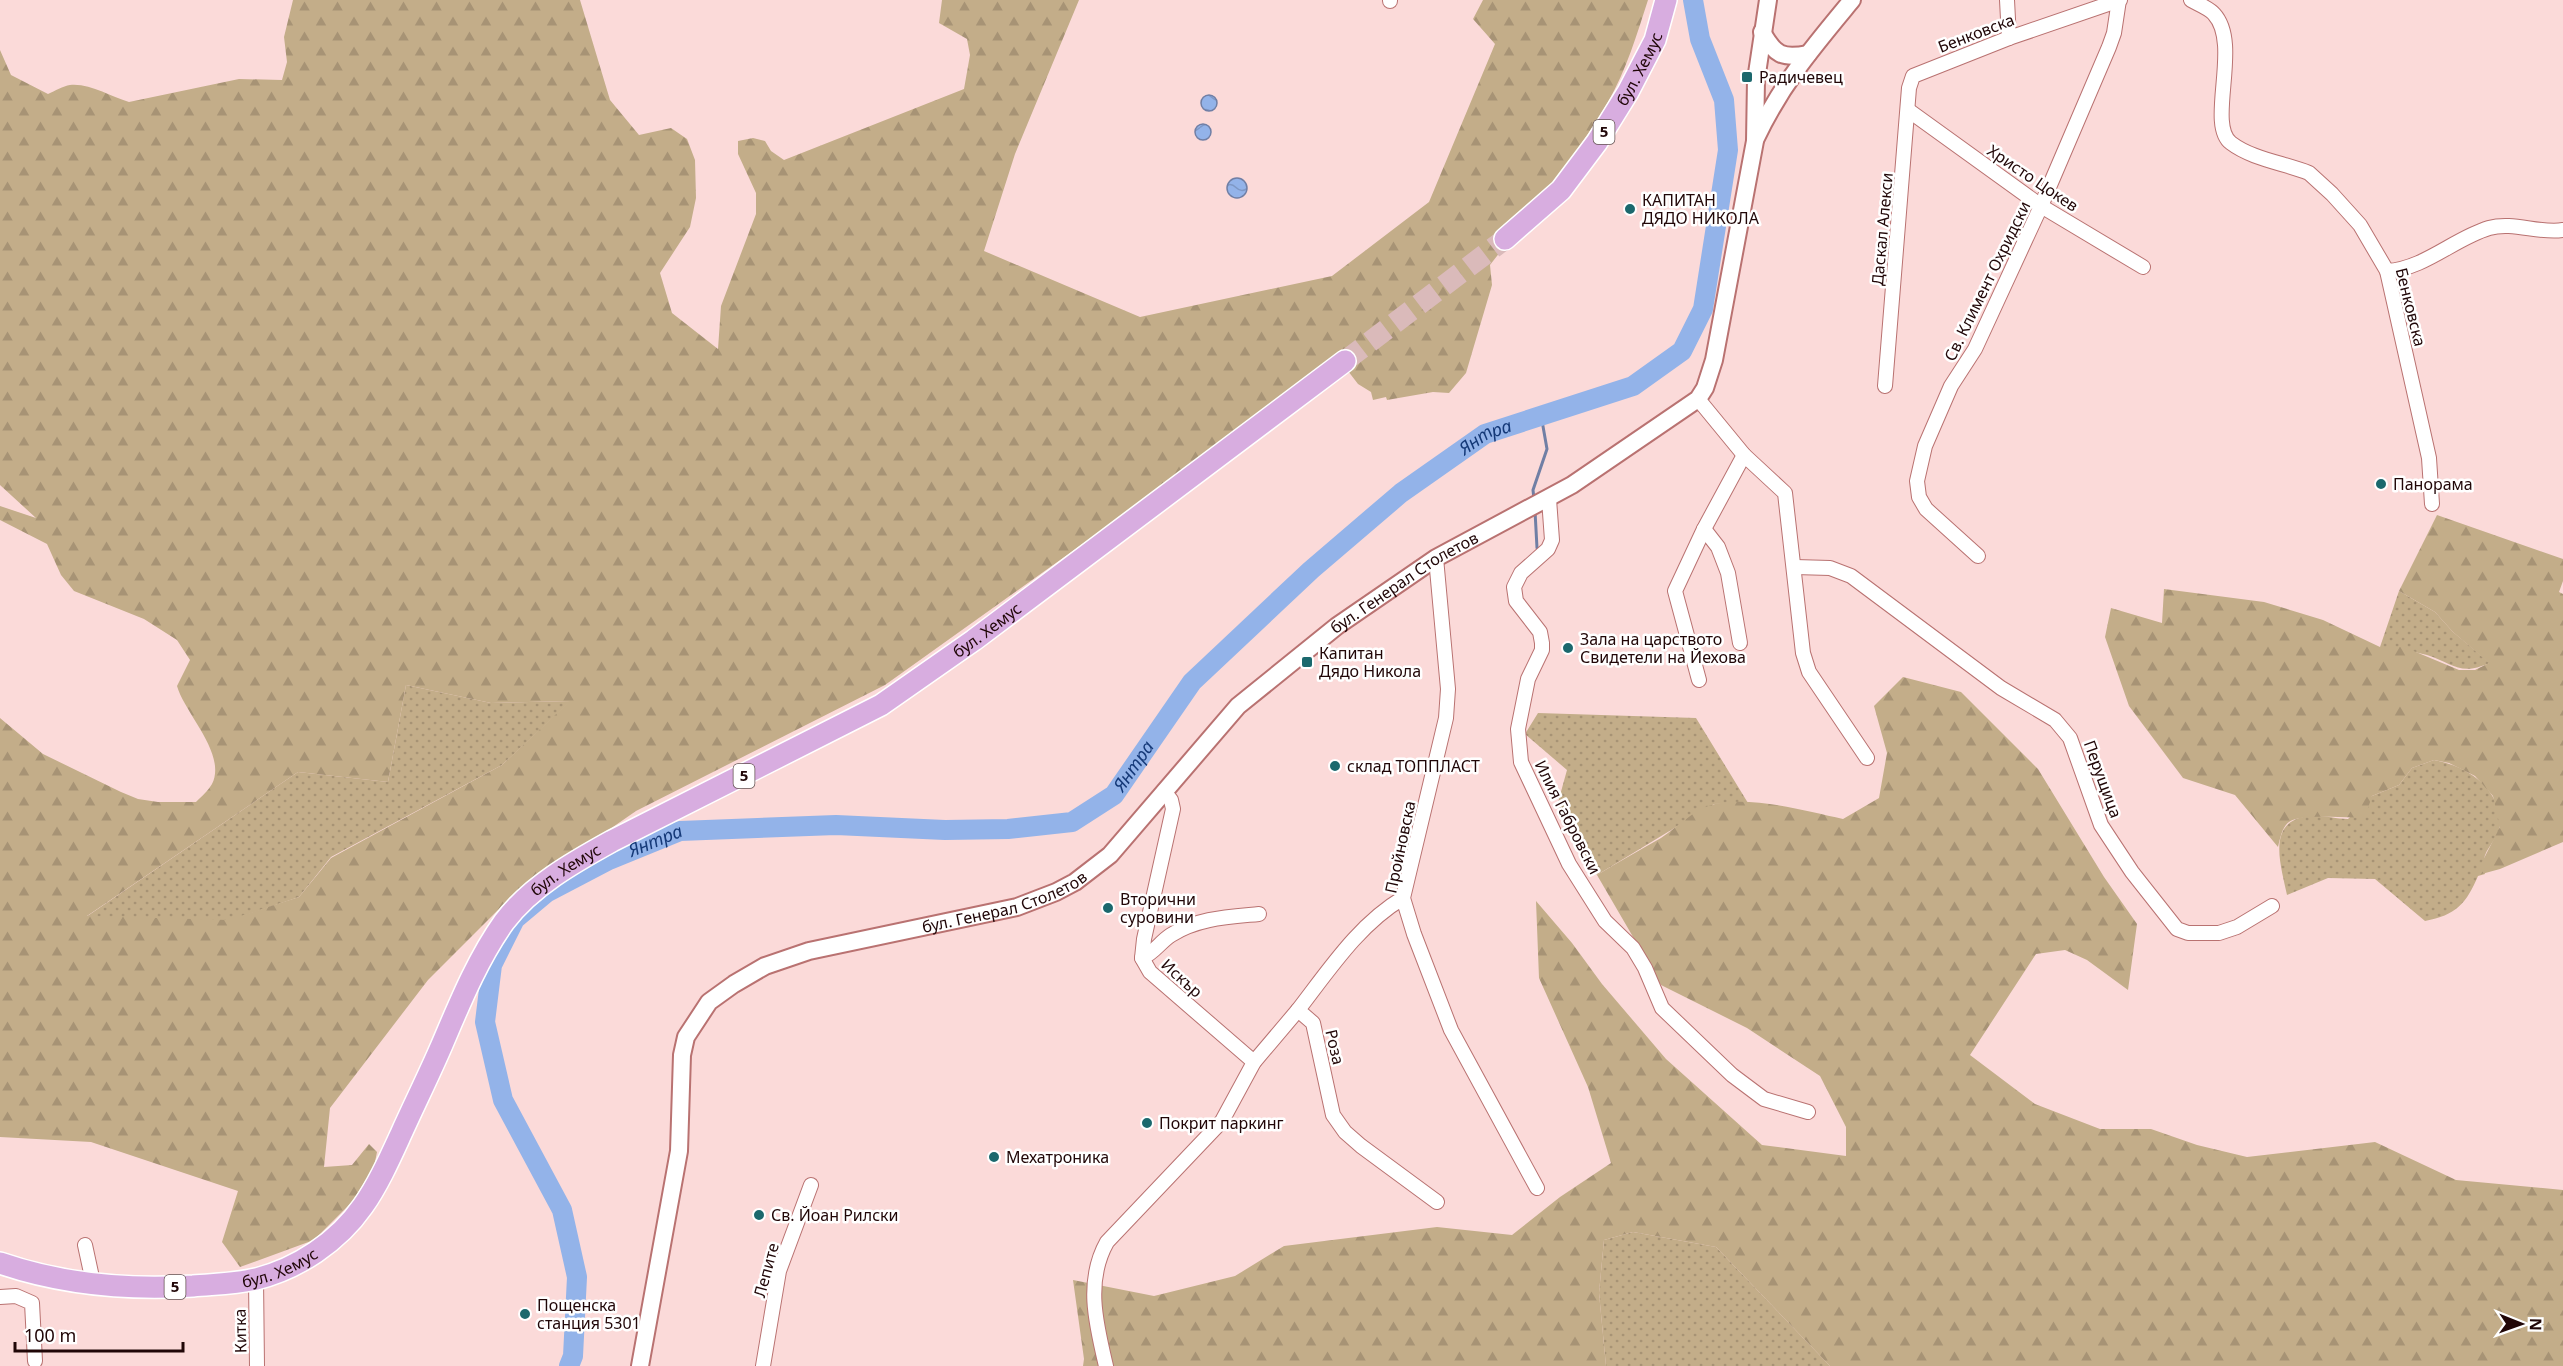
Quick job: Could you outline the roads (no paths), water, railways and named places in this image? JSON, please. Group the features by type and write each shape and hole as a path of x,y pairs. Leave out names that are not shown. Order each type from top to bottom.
{"main road":[{"name":"бул. Хемус","path":"1505,239 1561,190 1597,142 1628,93 1655,40 1666,0"},
{"name":"бул. Хемус","path":"0,1263 54,1278 93,1282 167,1287 256,1287 304,1260 331,1241 362,1207 389,1160 462,996 483,957 505,921 539,887 570,864 612,841 882,705 974,640 1345,361"}],"street":[{"path":"1539,504 1633,445 1698,399 1705,388 1714,360 1755,141 1756,80 1768,0"},
{"path":"1755,141 1772,104 1786,81 1852,0"},
{"path":"2007,0 2009,38"},
{"name":"Бенковска","path":"1913,76 2009,38 2119,0"},
{"name":"Св. Климент Охридски","path":"1978,556 1926,509 1919,497 1917,481 1925,447 1951,386 1975,350 2042,206 2109,47 2114,33 2119,0"},
{"name":"Бенковска","path":"2191,0 2214,13 2226,38 2222,106 2226,138 2248,152 2309,173 2317,179 2360,225 2387,271 2429,458 2432,504"},
{"path":"1762,32 1770,46 1779,54 1786,57 1808,54"},
{"name":"Даскал Алекси","path":"1885,386 1909,88 1913,76"},
{"name":"Христо Цокев","path":"1908,110 2042,206 2143,267"},
{"path":"2387,271 2408,266 2491,227 2552,232 2563,230"},
{"path":"1698,399 1744,455 1785,493 1803,653 1809,672 1867,758"},
{"path":"1699,680 1675,591 1704,529 1744,455"},
{"name":"бул. Генерал Столетов","path":"640,1366 680,1151 682,1055 686,1037 709,1002 765,966 809,951 1017,907 1056,892 1088,874 1110,855 1164,790 1238,706 1257,688 1337,626 1436,558 1539,504"},
{"name":"Илия Габровски","path":"1539,504 1552,540 1548,549 1521,573 1514,587 1516,601 1540,632 1542,643 1542,650 1528,679 1518,729 1521,762 1569,864 1605,921 1633,948 1645,968 1662,1008 1732,1075 1764,1099 1808,1112"},
{"path":"1704,529 1718,548 1728,573 1740,643"},
{"name":"Пройновска","path":"1436,558 1448,689 1446,718 1403,898 1414,934 1451,1030 1537,1188"},
{"name":"Перущица","path":"1795,567 1830,568 1851,576 2001,688 2055,720 2070,738 2101,825 2132,872 2177,929 2195,934 2219,933 2237,927 2272,906"},
{"name":"Искър","path":"1164,790 1173,808 1144,939 1142,958 1150,972 1254,1062"},
{"path":"1107,1366 1093,1296 1094,1273 1107,1242 1222,1121 1254,1062 1337,960 1379,913 1403,898"},
{"path":"1142,958 1151,954 1168,936 1190,924 1218,918 1259,914"},
{"name":"Роза","path":"1298,1010 1312,1023 1333,1115 1339,1124 1361,1146 1437,1202"},
{"name":"Лепите","path":"763,1366 779,1270 811,1185"},
{"path":"87,1251 93,1282"},
{"name":"Китка","path":"256,1287 257,1366"},
{"path":"0,1296 16,1296 32,1303 35,1361"}],"water":[{"path":"1206,95 1212,95 1217,103 1215,109 1206,111 1201,106 1201,100"},
{"path":"1200,124 1206,124 1211,132 1209,138 1200,140 1195,135 1195,129"},
{"path":"1233,178 1241,178 1247,184 1247,192 1241,198 1233,198 1227,192 1227,184"}],"waterway":[{"name":"Янтра","path":"569,1366 573,1356 577,1277 562,1210 503,1100 485,1022 492,965 515,919 546,893 609,860 680,831 836,825 945,830 1008,829 1072,822 1114,795 1192,682 1311,570 1401,493 1485,434 1633,386 1682,351 1703,309 1728,150 1724,100 1700,39 1693,0"},
{"path":"1534,499 1533,490 1547,449 1541,415"},
{"path":"1535,511 1537,548"}],"tunnel":[{"path":"1345,361 1505,239"}],"place":[{"name":"Радичевец","path":"1747,77"},
{"name":"КАПИТАН ДЯДО НИКОЛА","path":"1630,209"},
{"name":"Панорама","path":"2381,484"},
{"name":"Зала на царството Свидетели на Йехова","path":"1568,648"},
{"name":"Капитан Дядо Никола","path":"1307,662"},
{"name":"склад ТОППЛАСТ","path":"1335,766"},
{"name":"Вторични суровини","path":"1108,908"},
{"name":"Покрит паркинг","path":"1147,1123"},
{"name":"Мехатроника","path":"994,1157"},
{"name":"Св. Йоан Рилски","path":"759,1215"},
{"name":"Пощенска станция 5301","path":"525,1314"}]}
